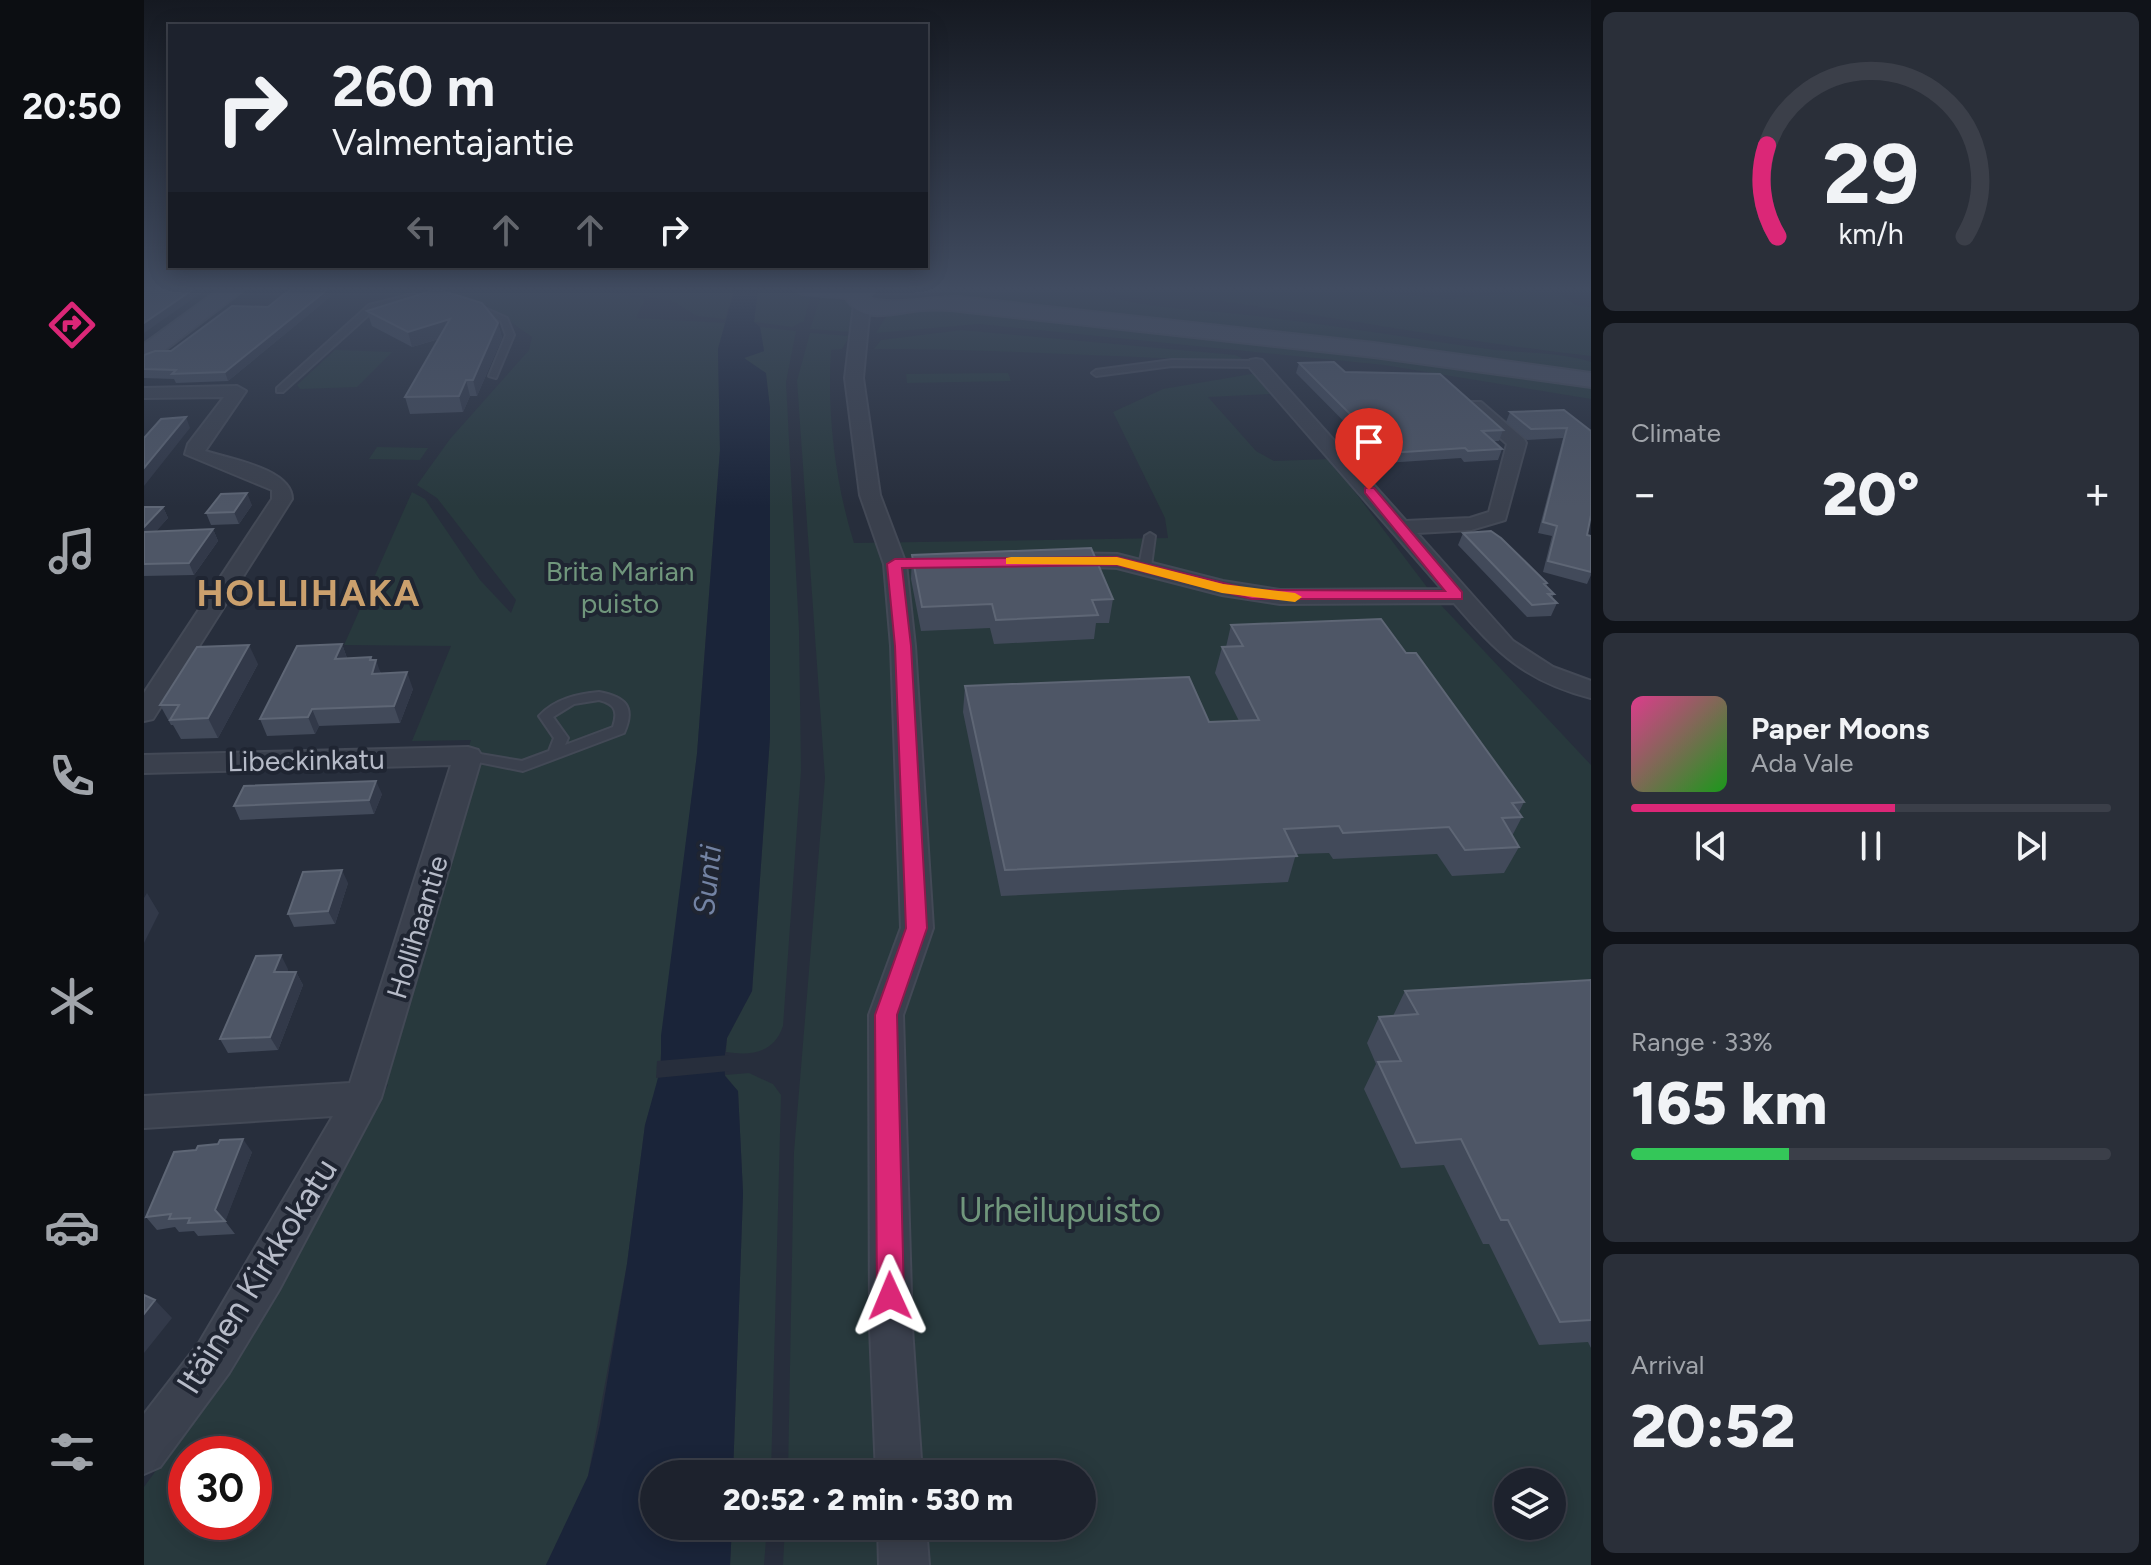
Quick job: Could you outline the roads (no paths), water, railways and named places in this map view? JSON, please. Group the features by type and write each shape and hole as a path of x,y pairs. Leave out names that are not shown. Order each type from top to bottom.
{"main road":[{"path":"1458,361 1591,380"}],"street":[{"path":"856,361 854,378 870,495 891,545 910,564 903,646 917,928 886,1015 891,1328 898,1460"},
{"path":"1256,364 1401,528 1456,596 1504,646 1523,660 1591,690"},
{"path":"144,393 237,391 195,449 195,454 269,478 280,485 283,494 144,713"},
{"path":"1401,528 1471,524 1498,516 1517,443 1463,396"},
{"path":"1031,561 1096,560 1145,566 1222,588 1280,597 1456,596"},
{"name":"Libeckinkatu","path":"144,764 468,756"},
{"name":"Hollihaantie","path":"363,1098 468,756"},
{"path":"144,1112 363,1098"},
{"name":"Itäinen Kirkkokatu","path":"144,1451 214,1358 264,1276 363,1098"},
{"path":"903,1540 904,1565"}],"lane":[{"path":"280,390 312,361"},
{"path":"493,376 499,361"},
{"path":"1096,373 1172,363 1256,364"},
{"path":"1145,566 1150,536"},
{"path":"468,756 523,766 619,730 622,716 620,705 610,698 594,695 552,709 546,716 561,738 555,753"}],"water":[{"name":"Sunti","path":"718,361 748,361 766,373 770,408 770,737 752,991 727,1038 724,1062 725,1076 738,1091 743,1193 733,1460 640,1460 640,1540 731,1540 730,1565 546,1565 588,1476 600,1424 627,1264 645,1125 661,1067 661,1036 697,754 720,450"}],"district":[{"name":"HOLLIHAKA","path":"309,593"}],"park label":[{"name":"Brita Marian puisto","path":"620,587"},
{"name":"Urheilupuisto","path":"1060,1210"}]}
